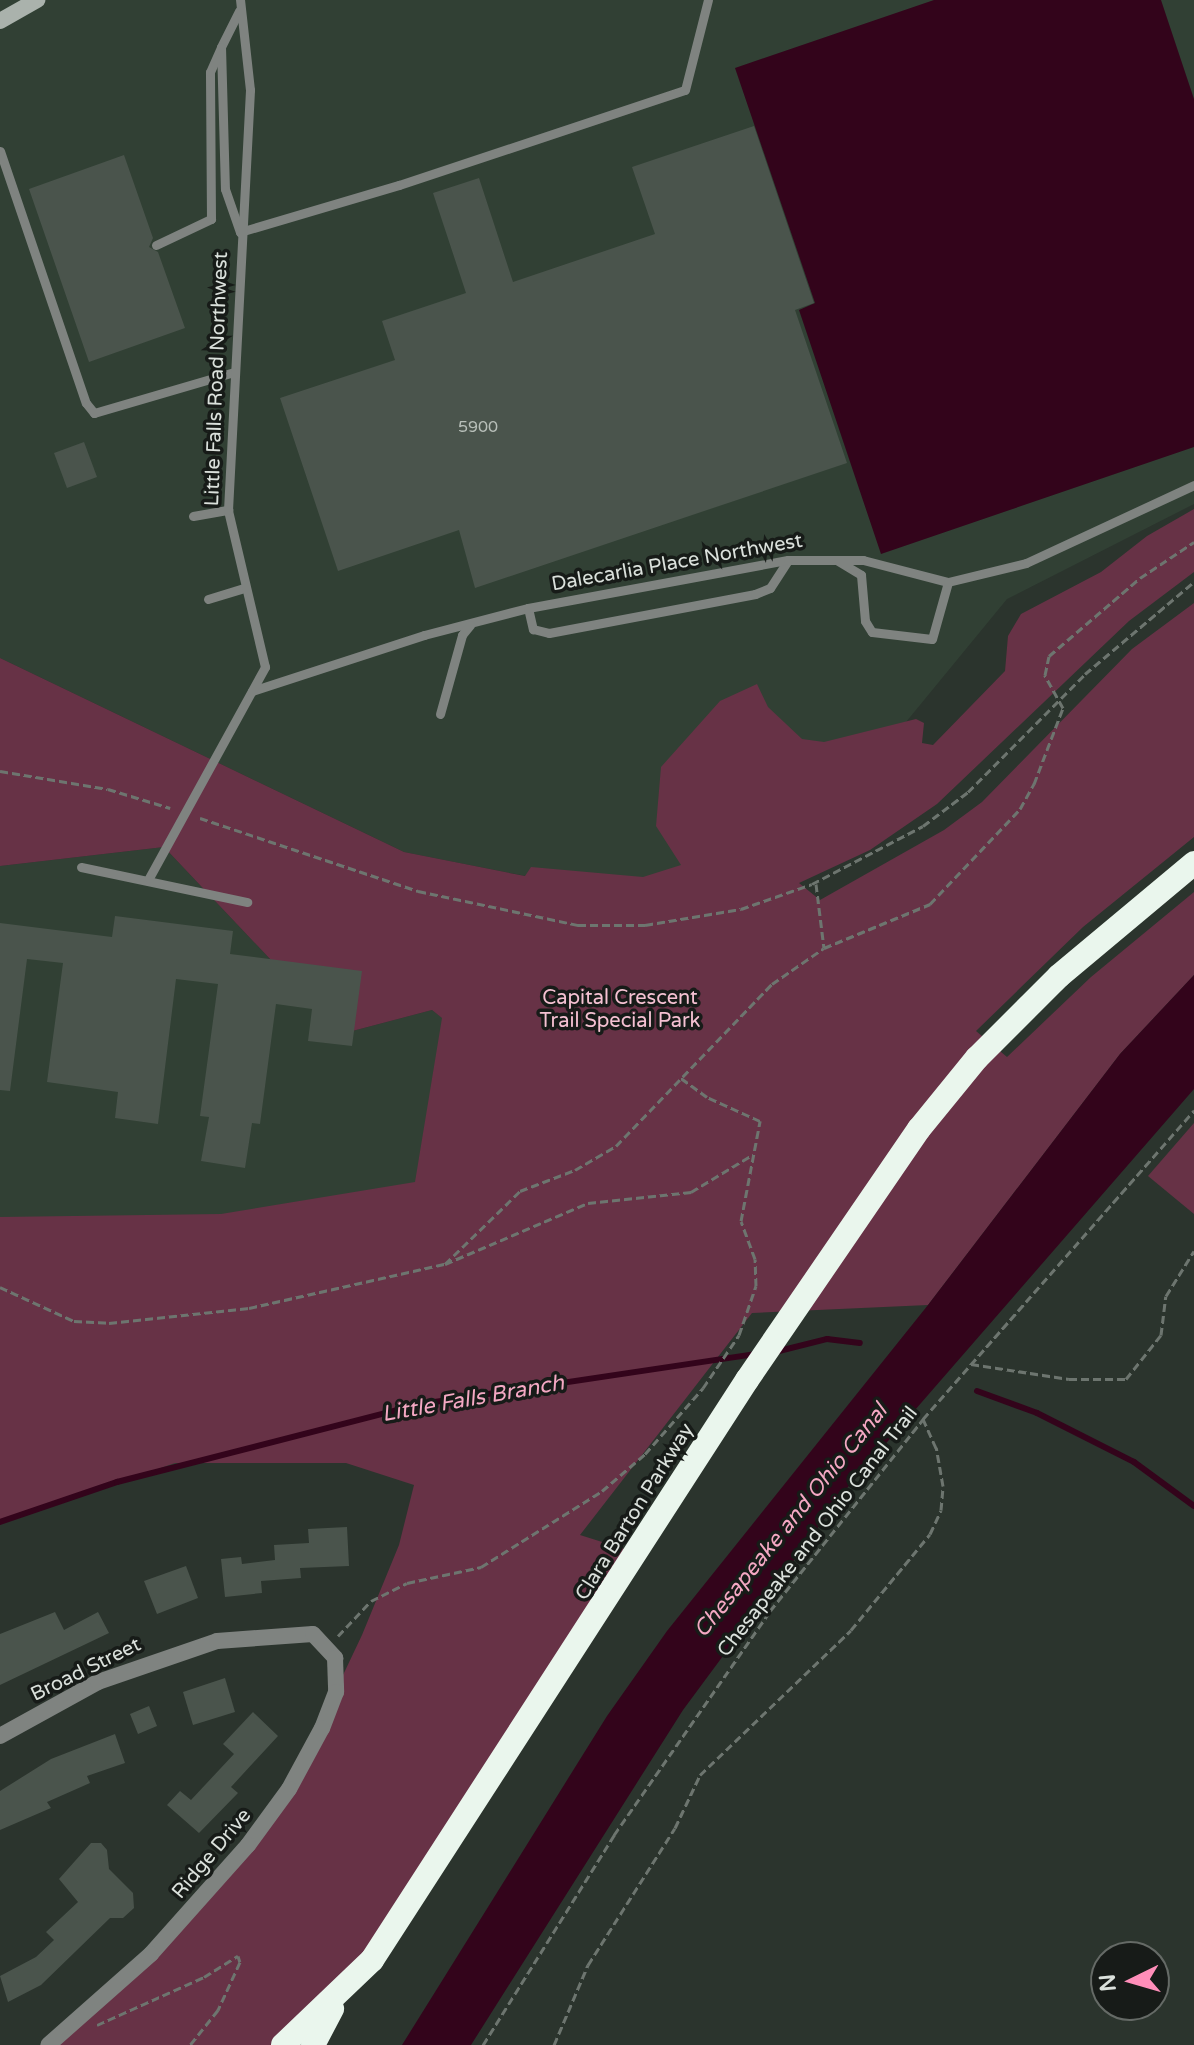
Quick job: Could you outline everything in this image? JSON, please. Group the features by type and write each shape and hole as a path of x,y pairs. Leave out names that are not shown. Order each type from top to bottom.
{"highway":[{"name":"Clara Barton Parkway","path":"313,2045 339,1996 397,1922 747,1380 886,1175 977,1058 1110,930 1194,863"},
{"name":"Clara Barton Parkway","path":"283,2045 339,1996"}],"main road":[{"path":"0,21 37,0"}],"street":[{"name":"Broad Street","path":"0,1736 98,1682 217,1641 313,1634 330,1647"},
{"name":"Ridge Drive","path":"48,2045 85,2015 201,1899 289,1789 336,1692 330,1647"}],"lane":[{"path":"240,232 399,185 685,90 708,0"},
{"path":"240,5 250,90 248,185 240,232"},
{"path":"156,245 211,219 210,72 240,5"},
{"path":"221,47 225,189 240,232"},
{"path":"0,151 86,403 94,413 234,372"},
{"name":"Little Falls Road Northwest","path":"149,878 265,667 228,510 240,232"},
{"name":"Dalecarlia Place Northwest","path":"252,691 528,608 788,560 863,560 948,582 1026,563 1194,485"},
{"path":"193,516 228,510"},
{"path":"829,558 861,575 865,621 872,632 932,639 948,582"},
{"path":"528,608 533,629 549,633 755,594 770,588 788,560"},
{"path":"208,599 245,588"},
{"path":"440,714 462,635 473,623"},
{"path":"81,867 149,878 247,902"}],"path":[{"path":"445,1264 520,1191 575,1170 616,1146 679,1077 772,984 824,948 930,904 1020,809 1060,721 1060,700 1045,675 1049,656 1140,578 1194,542"},
{"path":"192,816 418,891 578,925 680,920 741,909 816,882 876,853 957,800 1168,599 1194,582"},
{"path":"0,771 108,789 178,811"},
{"path":"816,882 824,948"},
{"path":"330,1647 371,1601 407,1583 481,1567 566,1516 645,1454 703,1388 739,1335 756,1286 755,1259 741,1221 760,1121 707,1097 679,1077"},
{"name":"Chesapeake and Ohio Canal Trail","path":"483,2045 692,1718 923,1419 1194,1110"},
{"path":"0,1287 74,1321 109,1323 249,1308 445,1264 588,1203 691,1192 752,1155"},
{"path":"971,1364 1069,1379 1126,1379 1161,1335 1166,1296 1194,1251"},
{"path":"554,2045 588,1965 675,1828 700,1775 851,1630 930,1534 941,1510 943,1486 936,1448 923,1419"},
{"path":"85,2015 93,2024 107,2023 238,1956 240,1962 218,2010 190,2045"}],"shaded area":[{"path":"0,0 1194,0 1194,504 1007,599 778,878 627,896 404,852 0,658"},
{"path":"164,847 341,1034 432,1010 524,1081 367,1422 0,1509 0,866"}],"green space":[{"name":"Capital Crescent Trail Special Park","path":"1194,509 1194,572 1129,621 937,804 870,850 799,883 820,900 944,830 982,802 1132,649 1194,603 1194,837 1083,927 976,1031 1007,1057 1091,977 1194,892 1194,975 1120,1054 928,1305 752,1313 580,1535 637,1553 372,1960 283,2045 48,2045 151,1954 289,1789 362,1635 399,1545 414,1485 346,1463 175,1463 0,1524 0,1217 221,1214 415,1182 442,1018 432,1010 341,1034 164,847 0,866 0,658 404,852 525,876 531,867 643,877 681,865 656,826 661,767 720,701 757,684 768,707 802,739 824,742 916,719 924,723 922,743 933,745 1005,671 1008,636 1021,614 1101,572 1147,536"},
{"path":"1194,1123 1194,1214 1148,1176"}],"water":[{"path":"934,0 1161,0 1194,99 1194,447 881,554 799,310 815,303 735,68"},
{"name":"Chesapeake and Ohio Canal","path":"1194,975 1194,1089 848,1487 683,1710 471,2045 402,2045 607,1716 667,1631 928,1305 1120,1054"}],"building":[{"path":"754,126 814,303 795,310 847,463 475,588 459,530 338,571 280,398 395,360 382,321 466,293 433,193 479,178 513,282 655,234 632,167"},
{"path":"124,155 153,238 149,247 158,252 185,328 89,362 29,189"},
{"path":"84,442 97,477 67,488 54,453"},
{"path":"115,916 233,931 230,954 362,971 352,1046 308,1041 312,1009 276,1004 260,1124 252,1123 245,1168 201,1161 209,1117 200,1116 218,984 176,979 158,1124 115,1118 118,1092 47,1082 63,963 27,959 10,1091 0,1090 0,923 112,937"},
{"path":"347,1527 349,1566 300,1568 301,1578 261,1581 262,1593 225,1597 221,1559 241,1557 242,1564 275,1560 274,1545 309,1543 308,1529"},
{"path":"186,1566 198,1598 157,1614 144,1581"},
{"path":"55,1612 64,1630 98,1612 109,1633 0,1685 0,1634"},
{"path":"225,1678 235,1712 193,1725 183,1692"},
{"path":"149,1706 157,1726 138,1734 130,1714"},
{"path":"253,1712 278,1736 231,1787 238,1793 199,1833 167,1805 180,1791 191,1800 234,1754 223,1744"},
{"path":"115,1734 125,1763 87,1776 90,1783 47,1802 51,1808 0,1830 0,1791 51,1759"},
{"path":"91,1843 101,1843 107,1850 109,1869 133,1893 134,1908 123,1918 110,1918 41,1985 8,2002 0,1976 36,1957 54,1940 46,1932 78,1902 59,1879"}],"waterway":[{"name":"Little Falls Branch","path":"775,1352 827,1339 860,1343"},
{"name":"Little Falls Branch","path":"0,1522 117,1482 421,1404 756,1354"},
{"name":"Little Falls Branch","path":"977,1391 1037,1413 1134,1462 1194,1506"}]}
